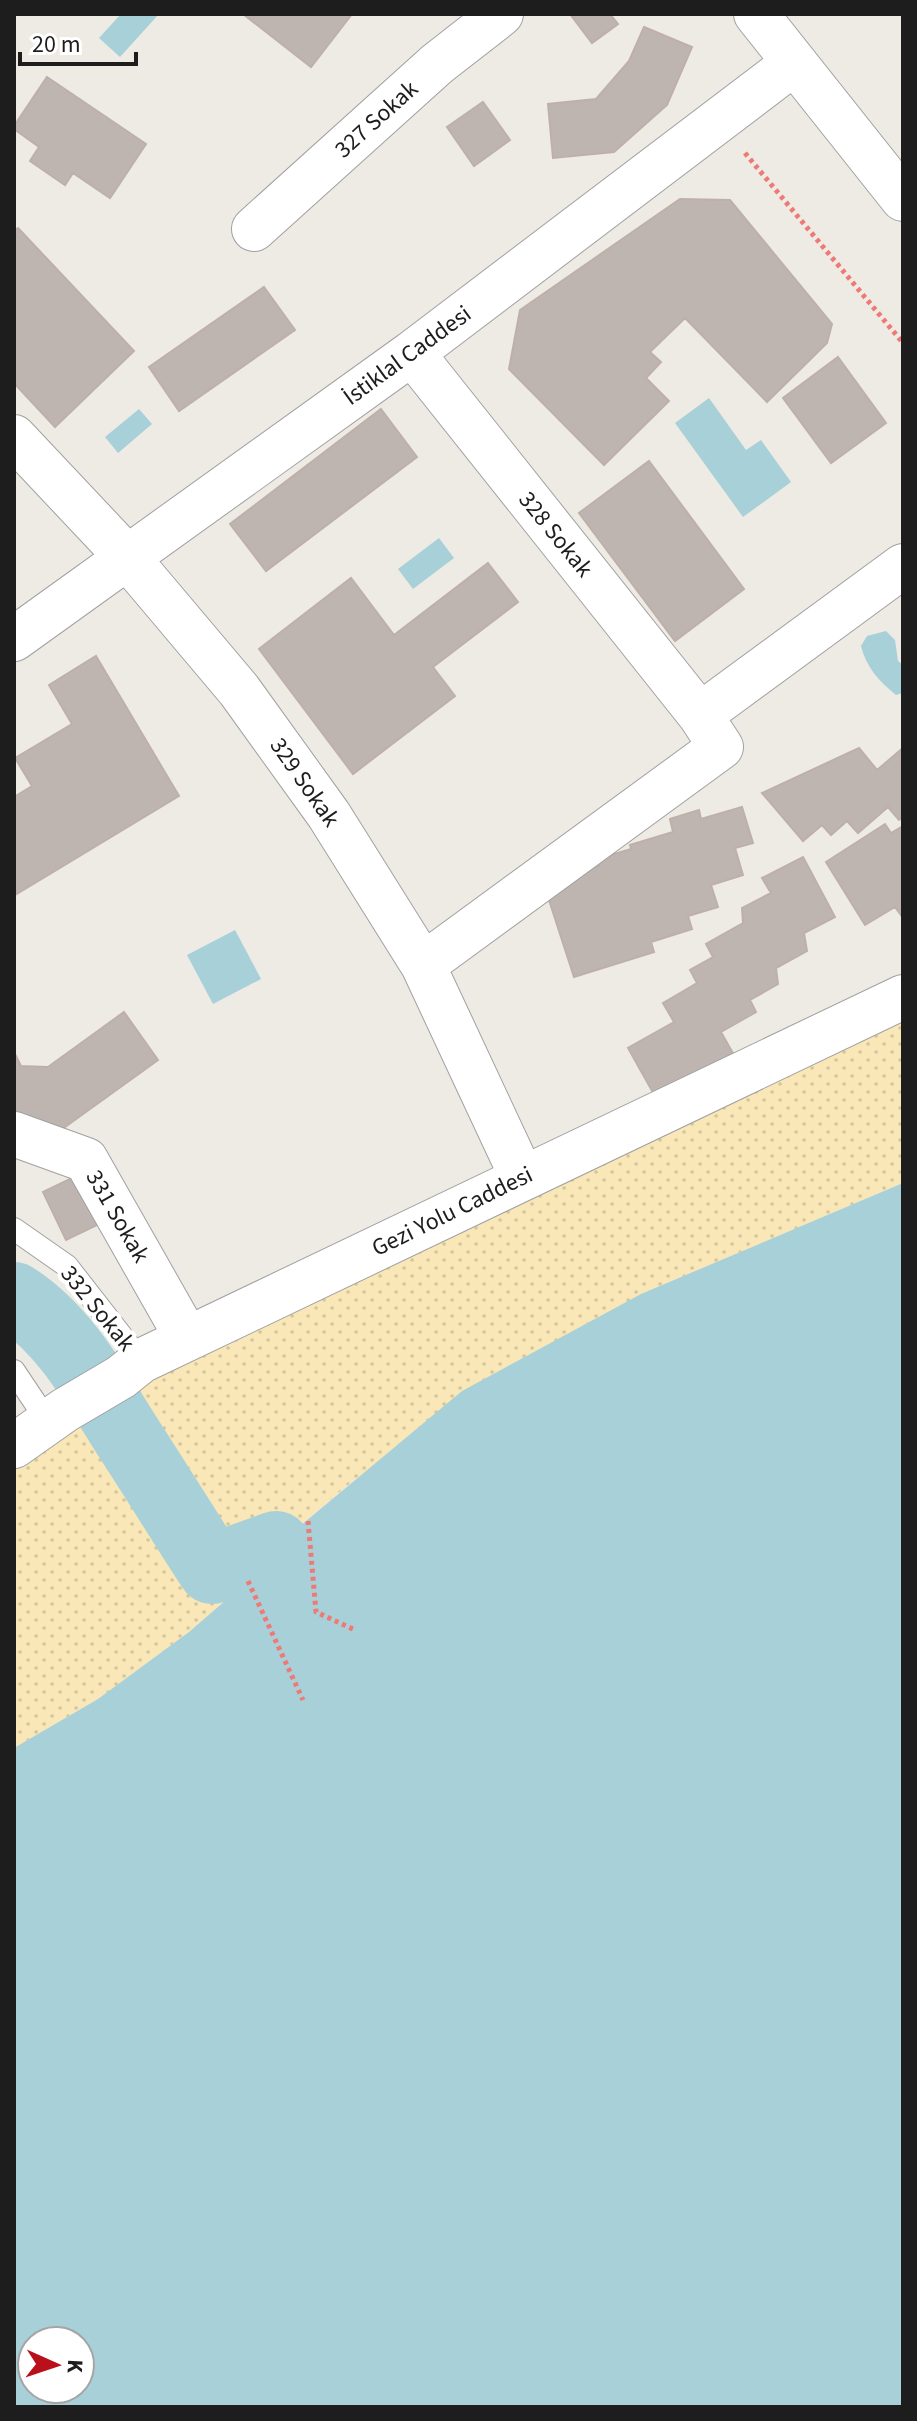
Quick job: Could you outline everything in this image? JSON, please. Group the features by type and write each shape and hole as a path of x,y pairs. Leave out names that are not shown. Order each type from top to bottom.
{"street":[{"name":"327 Sokak","path":"254,229 437,64 501,14"},
{"path":"756,14 903,199"},
{"name":"İstiklal Caddesi","path":"14,639 412,353 794,63"},
{"name":"328 Sokak","path":"412,353 700,715 721,747 423,965"},
{"name":"329 Sokak","path":"14,437 126,556 248,702 329,815 423,965 522,1177"},
{"path":"700,715 903,566"},
{"name":"Gezi Yolu Caddesi","path":"42,1426 131,1369 187,1338 903,997"},
{"name":"331 Sokak","path":"14,1134 86,1160 187,1338"}],"lane":[{"name":"332 Sokak","path":"14,1229 67,1266 131,1369"},
{"path":"14,1371 42,1426"}],"path":[{"path":"756,144 744,152 903,343"},
{"path":"308,1521 316,1612 355,1630"},
{"path":"248,1581 303,1700"}],"sand":[{"path":"903,997 903,1183 641,1294 355,1479 276,1546 248,1581 189,1632 98,1699 14,1748 14,1446"}],"water":[{"path":"121,14 159,14 120,57 99,38"},
{"path":"709,398 746,450 761,440 791,482 743,517 675,423"},
{"path":"139,409 152,424 118,453 105,437"},
{"path":"439,538 454,558 413,589 398,569"},
{"path":"886,631 895,640 898,661 903,665 903,693 896,695 874,673 861,646 867,636"},
{"path":"235,930 261,979 213,1004 187,955"},
{"path":"903,1183 903,2407 14,2407 14,1748 98,1699 189,1632 248,1581 276,1546 462,1391 641,1294"}],"building":[{"path":"243,14 352,14 311,67"},
{"path":"570,14 610,14 618,24 592,43"},
{"path":"644,27 692,47 667,105 614,152 553,158 548,104 596,99 629,61"},
{"path":"47,77 146,144 110,198 73,173 65,185 30,161 39,147 14,126"},
{"path":"483,102 510,140 474,166 447,127"},
{"path":"680,199 730,200 832,324 827,343 767,402 685,318 650,352 661,362 646,378 669,401 604,465 509,369 520,310"},
{"path":"18,228 134,351 55,427 14,383 14,231"},
{"path":"264,287 295,330 179,411 149,367"},
{"path":"838,357 886,423 831,463 783,398"},
{"path":"381,409 417,457 266,571 230,524"},
{"path":"649,461 744,589 675,641 579,513"},
{"path":"488,563 518,602 433,667 455,696 353,774 259,649 351,578 394,635"},
{"path":"96,656 179,796 15,895 14,797 32,786 15,758 72,724 49,685"},
{"path":"859,748 877,770 903,748 903,817 899,820 888,807 858,833 847,821 831,835 822,825 803,841 762,793"},
{"path":"742,807 753,843 735,848 743,875 711,885 718,907 688,916 692,929 651,942 654,952 574,977 547,894 560,878 599,866 601,858 631,849 630,845 673,832 670,819 699,810 701,819"},
{"path":"885,824 891,833 903,826 903,918 895,907 865,925 826,862"},
{"path":"803,857 835,917 804,933 807,951 776,968 778,984 750,1000 756,1012 721,1032 734,1055 656,1098 628,1048 674,1022 663,1003 697,983 690,970 713,957 706,944 743,923 742,908 771,893 762,878"},
{"path":"124,1012 158,1060 61,1130 14,1117 14,1052 21,1066 48,1067"},
{"path":"78,1175 101,1223 66,1240 43,1192"}],"waterway":[{"path":"14,1297 49,1326 79,1362 212,1569 276,1546"}]}
